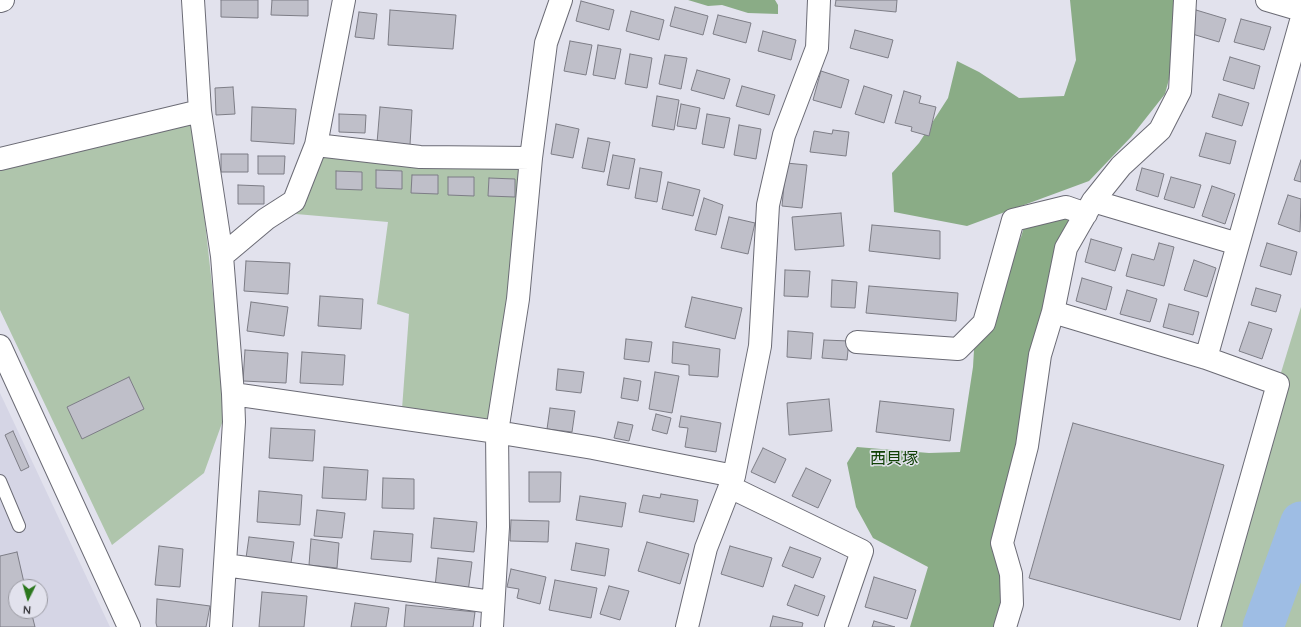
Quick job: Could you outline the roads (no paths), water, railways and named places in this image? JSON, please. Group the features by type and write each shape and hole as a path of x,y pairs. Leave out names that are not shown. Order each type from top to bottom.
{"street":[{"path":"194,0 200,111 222,256 233,394 234,422 221,627"},
{"path":"222,256 266,219 294,200 316,145 344,0"},
{"path":"492,627 492,602 498,527 497,432 518,299 531,158 546,43 561,0"},
{"path":"687,627 706,548 732,481 760,346 768,205 784,134 817,48 819,0"},
{"path":"1005,627 1012,604 1011,574 1002,543 1027,446 1040,355 1053,312 1066,248 1090,208 1121,166 1160,130 1180,91 1185,0"},
{"path":"1267,0 1301,10"},
{"path":"1206,358 1301,22"},
{"path":"0,159 200,111"},
{"path":"316,145 420,157 531,158"},
{"path":"857,342 958,349 984,323 1013,220 1066,207 1090,208 1238,244"},
{"path":"1053,312 1206,358 1278,384 1209,627"},
{"path":"0,346 129,627"},
{"path":"233,394 497,432 592,448 732,481 862,551 836,627"},
{"path":"225,565 492,602"}],"lane":[{"path":"0,481 19,526"}],"waterway":[{"path":"1263,627 1301,522"}],"district":[{"name":"西貝塚","path":"894,459"}]}
